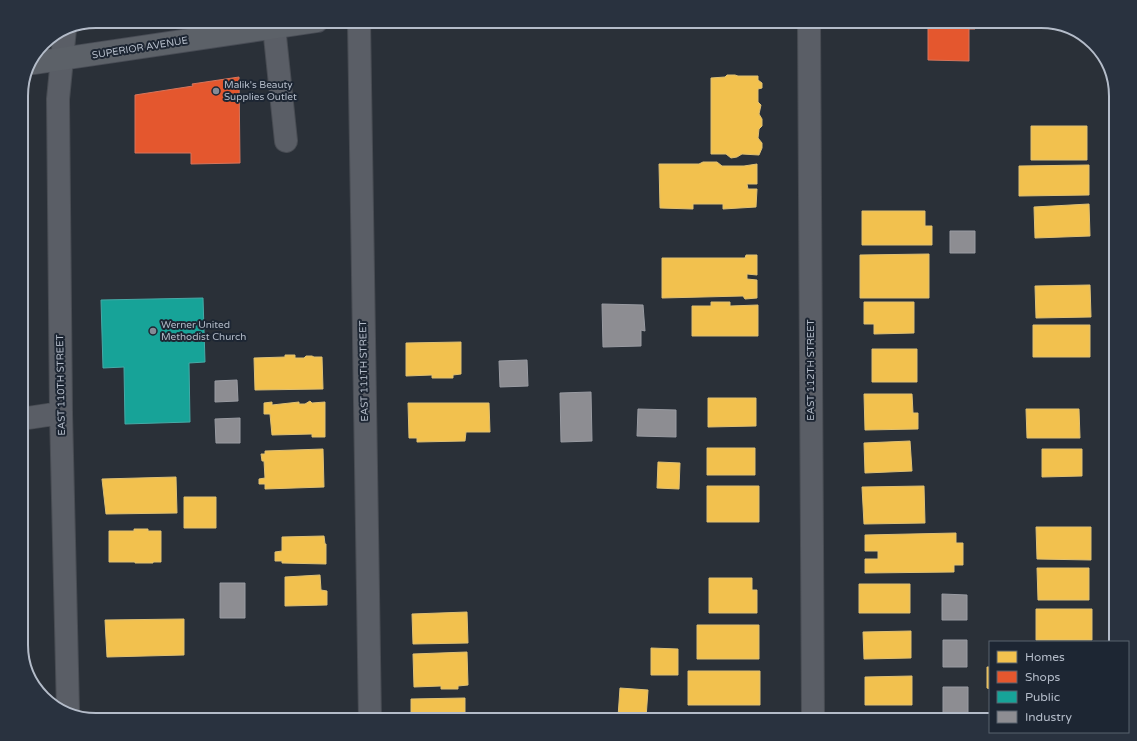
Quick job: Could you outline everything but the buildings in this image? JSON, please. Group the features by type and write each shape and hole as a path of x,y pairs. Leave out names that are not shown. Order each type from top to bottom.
{"main road":[{"name":"SUPERIOR AVENUE","path":"37,63 62,59 207,29 240,28"}],"street":[{"path":"274,28 286,141"},
{"name":"EAST 111TH STREET","path":"359,28 370,713"},
{"name":"EAST 112TH STREET","path":"809,28 813,713"},
{"name":"EAST 110TH STREET","path":"64,36 58,99 61,413 68,707"},
{"path":"28,418 61,413"}],"place":[{"name":"Malik's Beauty Supplies Outlet","path":"216,91"},
{"name":"Werner United Methodist Church","path":"153,331"}]}
